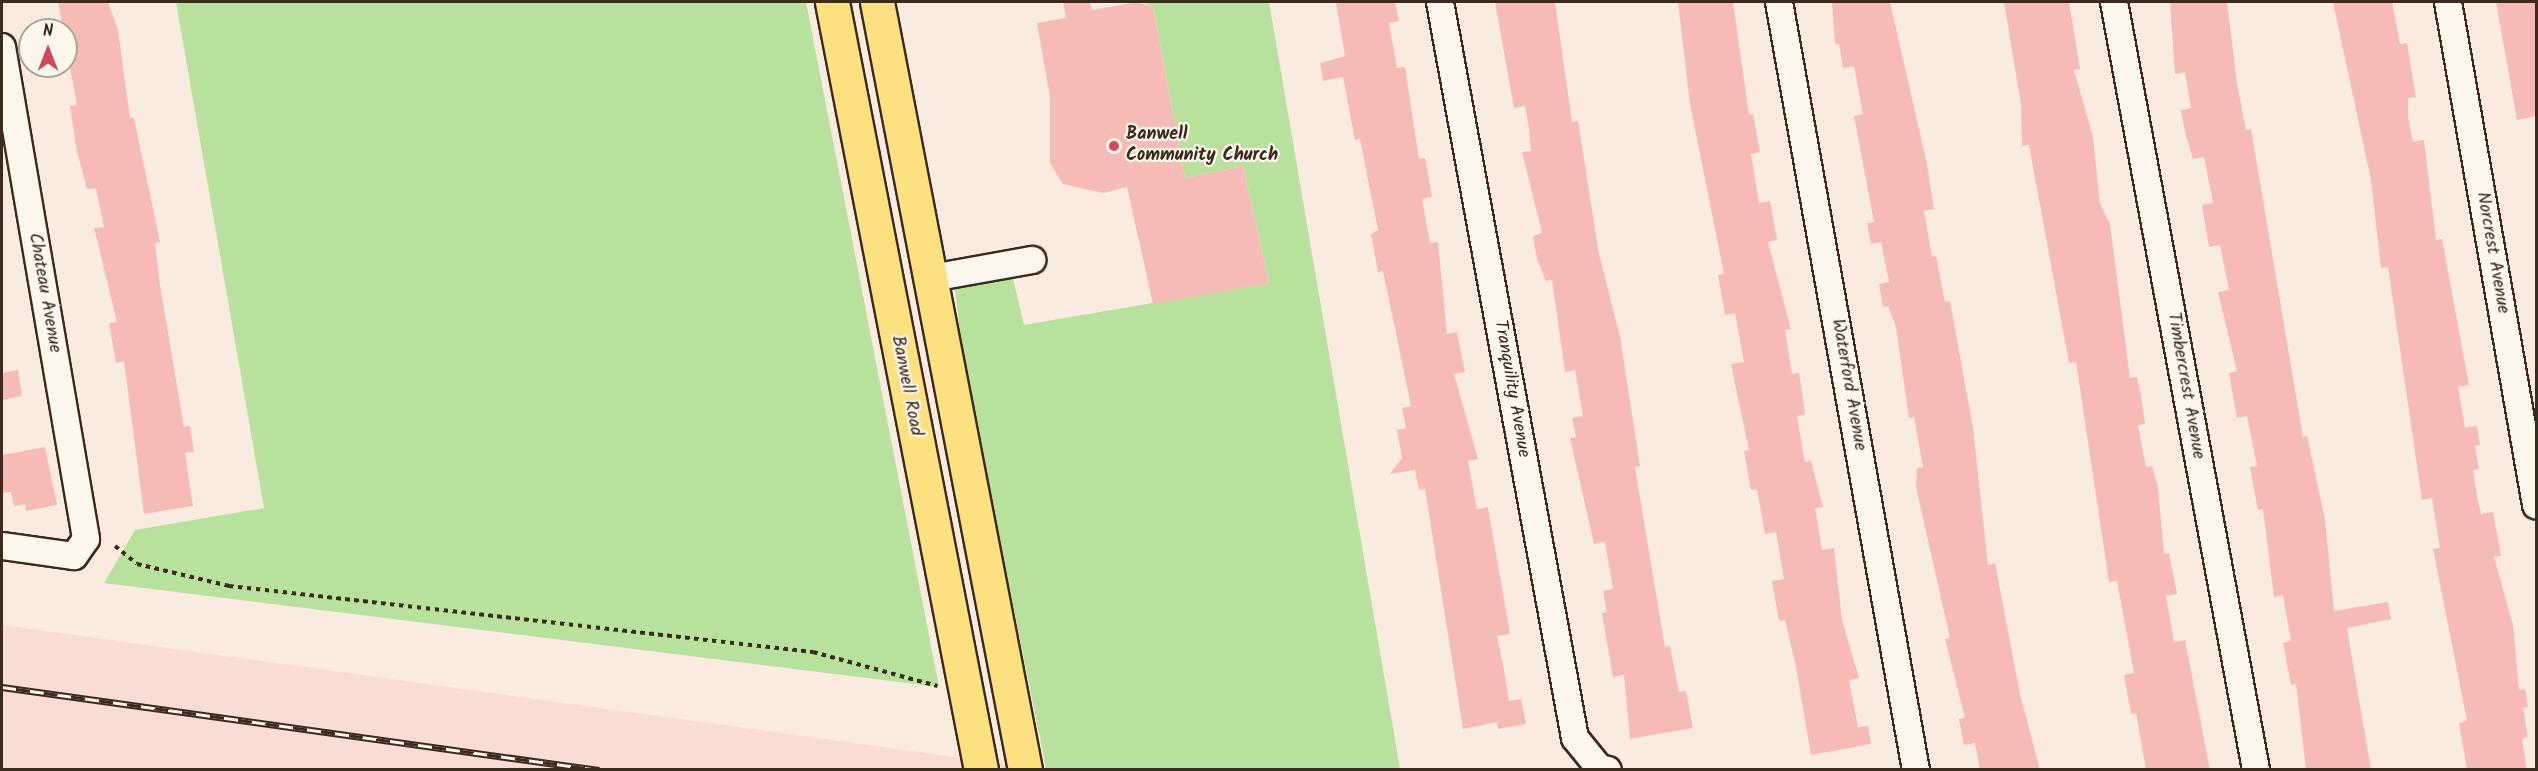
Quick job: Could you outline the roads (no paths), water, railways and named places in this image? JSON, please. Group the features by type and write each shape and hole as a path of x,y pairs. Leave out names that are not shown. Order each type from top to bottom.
{"main road":[{"name":"Banwell Road","path":"831,2 981,770"},
{"path":"877,2 1025,770"}],"street":[{"name":"Tranquility Avenue","path":"1440,2 1575,738 1603,769"},
{"name":"Waterford Avenue","path":"1779,2 1916,770"},
{"name":"Timbercrest Avenue","path":"2114,2 2256,770"},
{"name":"Norcrest Avenue","path":"2448,2 2536,505"},
{"name":"Chateau Avenue","path":"2,47 86,539 74,556 2,546"},
{"path":"932,278 1032,260"}],"railway":[{"path":"2,687 599,770"}],"place":[{"name":"Banwell Community Church","path":"1114,146"}]}
